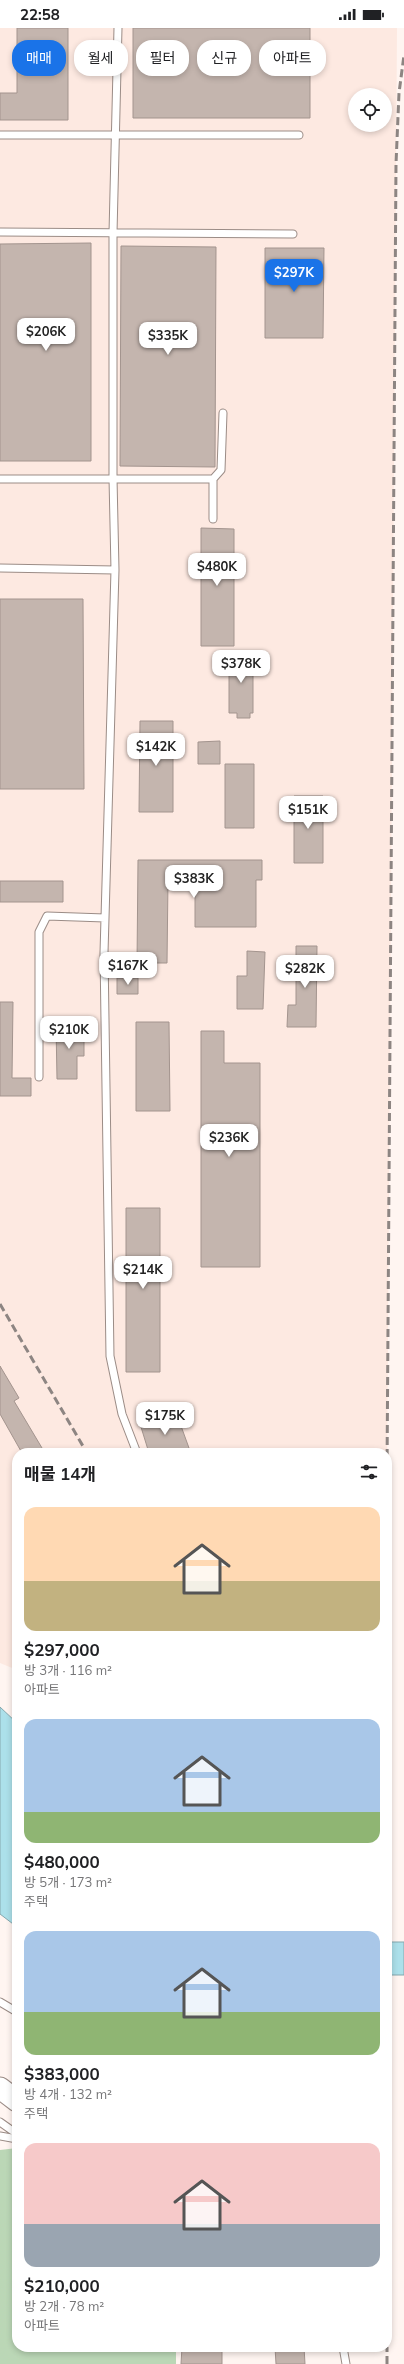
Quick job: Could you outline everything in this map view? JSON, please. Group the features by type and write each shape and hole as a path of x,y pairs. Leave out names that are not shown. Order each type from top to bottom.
{"street":[{"path":"0,2088 12,2097"}],"lane":[{"path":"118,28 113,233 113,478 115,570 105,918 110,1356 122,1414 135,1448"},
{"path":"0,135 299,135"},
{"path":"0,232 293,234"},
{"path":"214,519 213,479 221,470 223,413"},
{"path":"0,479 213,479"},
{"path":"0,568 115,570"},
{"path":"39,1077 39,932 47,916 105,918"},
{"path":"0,2002 12,2009"},
{"path":"0,2122 12,2130"},
{"path":"0,2136 12,2138"},
{"path":"344,2352 346,2364"}],"shaded area":[{"path":"0,28 397,28 387,1448 12,1448 12,1668 0,1663"}],"green space":[{"path":"12,2149 12,2352 176,2352 176,2364 0,2364 0,2150"}],"water":[{"path":"0,1707 12,1718 12,1923 0,1914"},
{"path":"392,1942 404,1942 404,1975 392,1975"}],"building":[{"path":"17,28 68,28 68,120 0,120 0,93 17,93 17,76 66,76 66,40 17,40"},
{"path":"133,28 310,28 310,40 259,40 259,76 310,76 310,118 133,118"},
{"path":"91,243 91,461 0,461 0,244"},
{"path":"121,246 216,247 215,467 120,466"},
{"path":"265,248 324,248 323,338 265,338"},
{"path":"201,528 234,529 234,646 201,646"},
{"path":"0,599 83,599 84,789 0,789"},
{"path":"229,652 250,652 250,656 253,656 253,713 250,713 250,718 237,718 237,713 229,713"},
{"path":"140,721 173,721 173,812 139,812"},
{"path":"220,741 220,764 198,764 198,742"},
{"path":"225,764 254,764 254,828 225,828"},
{"path":"294,796 323,796 323,863 294,863"},
{"path":"138,860 262,860 262,880 256,880 256,927 195,927 195,880 168,880 167,963 137,963"},
{"path":"0,881 63,881 63,902 0,902"},
{"path":"296,946 317,946 316,1027 287,1027 288,1005 296,1005"},
{"path":"247,951 265,952 263,1009 237,1009 237,976 247,976"},
{"path":"117,978 138,978 138,994 117,994"},
{"path":"0,1002 13,1002 12,1078 31,1078 31,1096 0,1096"},
{"path":"136,1022 169,1022 170,1111 136,1111"},
{"path":"84,1024 84,1056 77,1056 77,1079 57,1079 56,1025"},
{"path":"201,1031 224,1031 224,1063 260,1063 260,1267 201,1267"},
{"path":"126,1208 160,1208 160,1372 126,1372"},
{"path":"0,1366 19,1398 14,1401 42,1448 19,1448 0,1414"},
{"path":"177,1415 189,1448 147,1448 141,1427"},
{"path":"182,2352 222,2352 222,2364 181,2364"},
{"path":"275,2352 304,2352 305,2364 276,2364"}],"railway":[{"path":"387,1448 396,164 399,93 404,55"},
{"path":"0,1304 84,1448"},
{"path":"387,2352 387,2364"}]}
